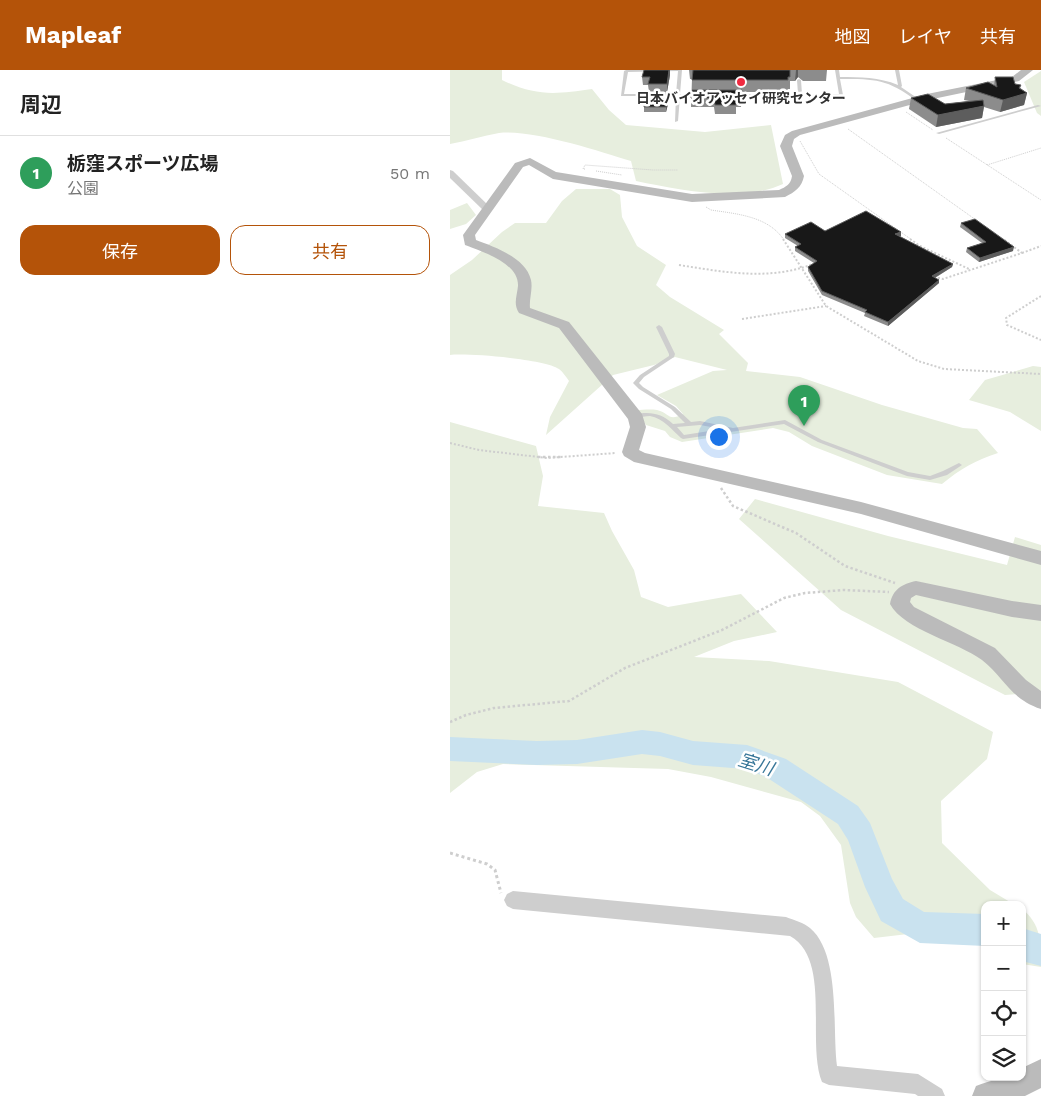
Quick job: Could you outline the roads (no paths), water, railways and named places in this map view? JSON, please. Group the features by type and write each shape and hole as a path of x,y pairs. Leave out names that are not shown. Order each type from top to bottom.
{"street":[{"path":"1028,70 1015,79 982,89 958,91 918,100 803,130 789,138 786,146 798,176 798,181 790,190 781,194 692,198 553,175 530,161 519,164 469,235 470,242 507,261 519,270 524,278 525,287 522,302 524,310 542,318 564,324 635,416 638,427 630,452 640,458 861,508 1041,558"},
{"path":"450,173 487,209"},
{"path":"1041,613 1012,609 916,588 903,593 900,604 907,612 988,654 998,662 1021,689 1030,696 1041,700"},
{"path":"514,900 786,926 799,931 809,940 819,963 823,990 828,1076 918,1084 935,1096"},
{"path":"1001,1094 1041,1073"}],"lane":[{"path":"676,120 678,95 680,70 626,71 622,95 678,95 706,95"},
{"path":"725,95 841,95 837,70"},
{"path":"897,70 900,86"},
{"path":"838,78 877,78 900,86 918,100"},
{"path":"799,80 800,95"},
{"path":"958,91 962,94 973,94"},
{"path":"938,133 1039,106"},
{"path":"659,328 672,354 671,357 642,376 636,383 673,408 688,423"},
{"path":"635,416 646,413 654,414 663,418 683,437 785,422 820,441 874,463 907,474 930,478 945,473 959,464"},
{"path":"672,426 688,423 736,430"}],"waterway":[{"name":"室川","path":"450,749 537,753 577,752 642,742 660,744 693,753 747,757 776,768 848,815 860,833 880,887 892,910 920,927 981,930"},
{"name":"室川","path":"1026,946 1041,950"}],"place":[{"name":"日本バイオアッセイ研究センター","path":"741,82"},
{"name":"栃窪スポーツ広場","path":"804,426"}]}
